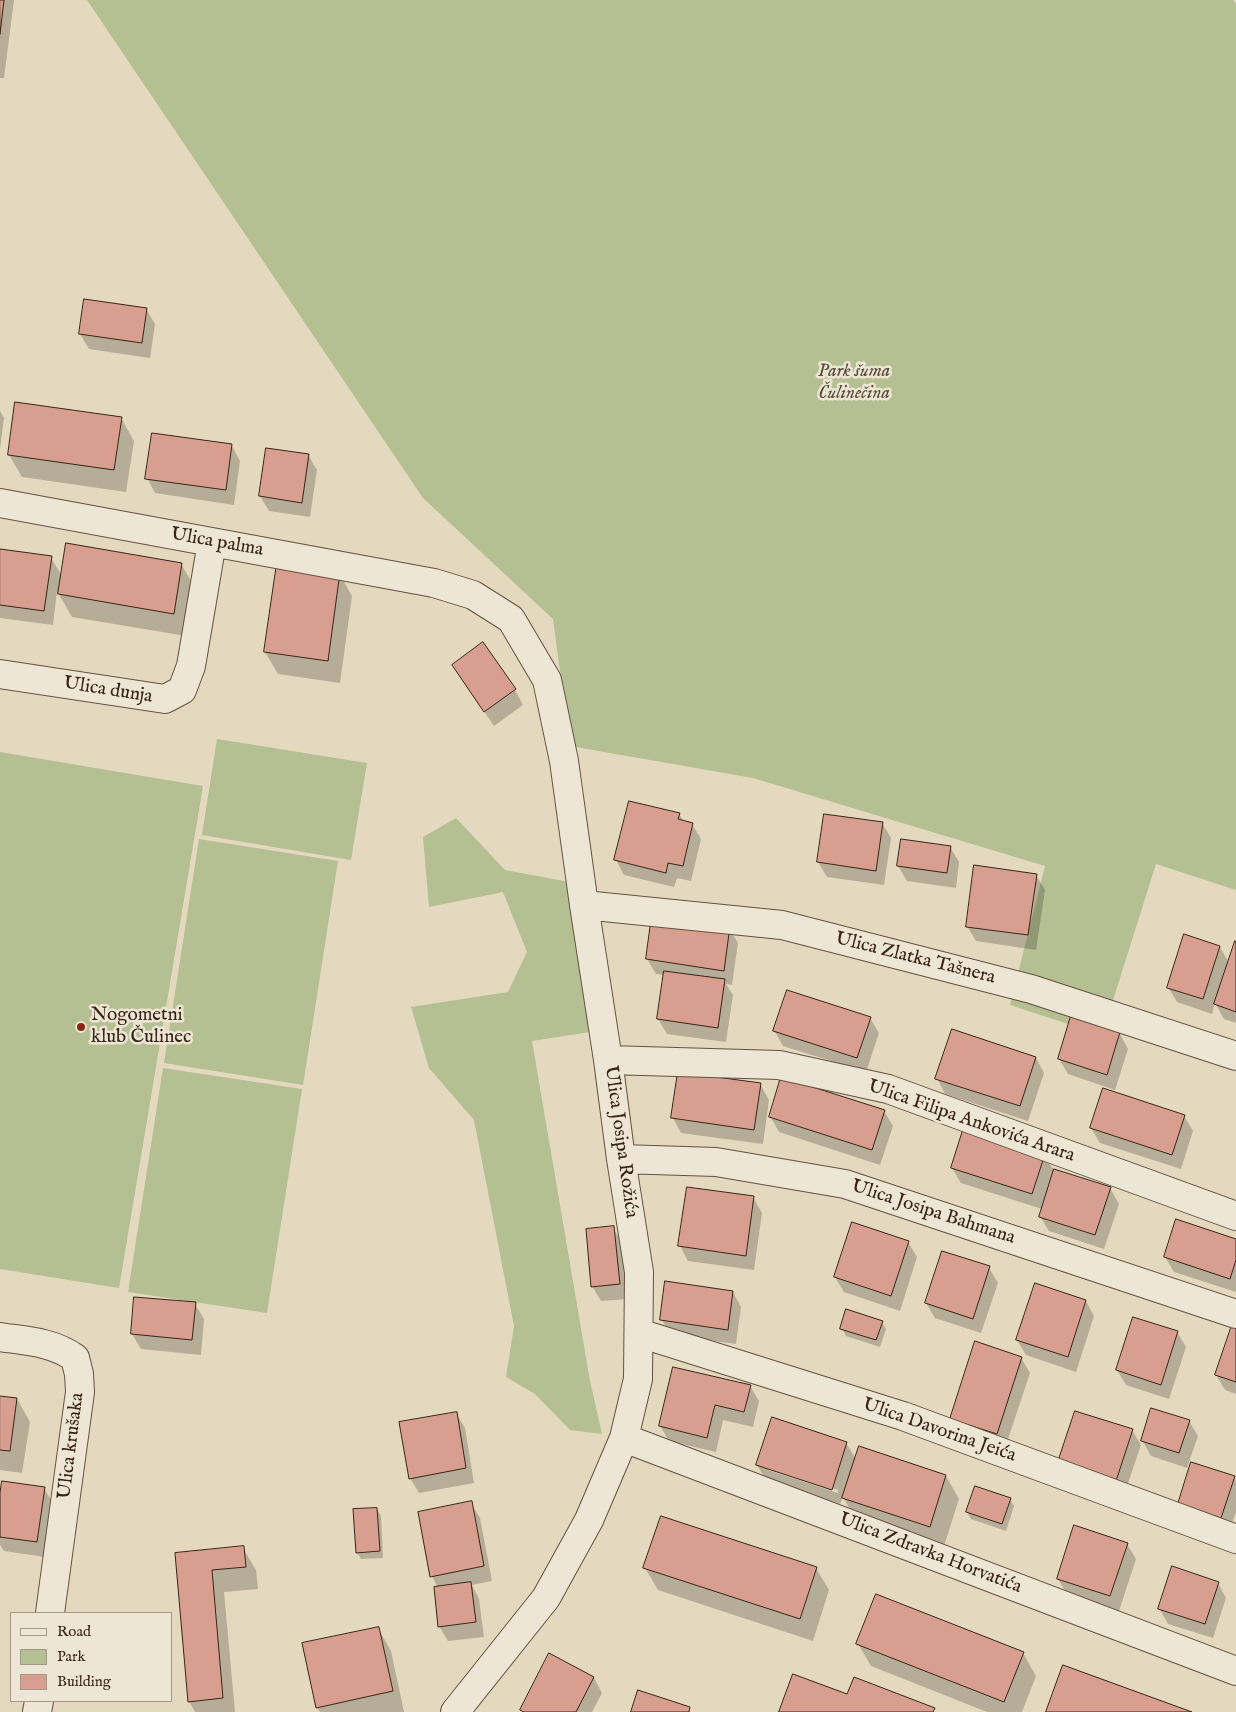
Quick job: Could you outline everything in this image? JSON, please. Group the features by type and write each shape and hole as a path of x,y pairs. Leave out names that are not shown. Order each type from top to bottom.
{"street":[{"name":"Ulica palma","path":"0,502 434,583"},
{"name":"Ulica dunja","path":"0,674 165,699 182,690 190,666 212,542"},
{"name":"Ulica Josipa Rožića","path":"434,583 473,595 511,620 547,680 564,760 639,1272 638,1379 624,1438 589,1520 546,1598 455,1712"},
{"name":"Ulica Zlatka Tašnera","path":"584,905 782,925 1031,989 1236,1056"},
{"name":"Ulica Filipa Ankovića Arara","path":"608,1060 779,1066 888,1089 1236,1216"},
{"name":"Ulica Josipa Bahmana","path":"621,1159 716,1162 845,1184 1236,1314"},
{"name":"Ulica Davorina Jeića","path":"639,1333 903,1416 1236,1539"},
{"name":"Ulica krušaka","path":"0,1337 55,1346 75,1358 79,1374 80,1392 50,1612"},
{"name":"Ulica Zdravka Horvatića","path":"624,1438 1236,1671"}],"green space":[{"name":"Park šuma Čulinečina","path":"87,0 1233,0 1236,3 1236,890 1156,864 1102,1035 1010,1005 1045,866 753,778 570,746 553,619 423,498"},
{"path":"217,739 367,763 351,860 202,835"},
{"name":"Nogometni klub Čulinec","path":"0,752 203,786 119,1288 0,1269"},
{"path":"456,818 505,870 569,882 590,1032 532,1041 590,1381 602,1434 570,1430 535,1394 506,1377 514,1326 474,1120 429,1068 411,1007 508,992 527,952 503,892 429,907 423,837"},
{"path":"199,839 338,861 303,1085 164,1063"},
{"path":"163,1068 302,1089 267,1313 128,1292"}],"building":[{"path":"0,0 4,0 0,34"},
{"path":"84,299 147,308 142,343 79,334"},
{"path":"15,402 122,417 114,470 8,455"},
{"path":"152,433 232,444 226,490 145,479"},
{"path":"266,448 309,454 302,503 259,496"},
{"path":"66,543 182,563 174,614 58,594"},
{"path":"0,549 52,556 44,611 0,605"},
{"path":"277,563 340,572 328,661 264,652"},
{"path":"483,642 516,689 484,712 452,665"},
{"path":"629,801 680,813 678,819 693,823 683,866 668,863 666,873 614,860"},
{"path":"824,814 883,822 876,871 817,862"},
{"path":"901,839 951,846 947,873 897,866"},
{"path":"974,865 1037,874 1028,935 966,927"},
{"path":"652,915 730,926 724,971 646,959"},
{"path":"1184,934 1220,946 1203,999 1167,988"},
{"path":"1236,942 1236,1012 1214,1004"},
{"path":"664,971 725,979 718,1028 657,1019"},
{"path":"787,990 871,1017 857,1058 773,1031"},
{"path":"1071,1016 1120,1032 1107,1075 1058,1059"},
{"path":"952,1029 1036,1057 1020,1106 935,1079"},
{"path":"678,1072 761,1083 754,1130 671,1118"},
{"path":"781,1077 885,1110 872,1150 769,1117"},
{"path":"1103,1088 1185,1115 1172,1155 1090,1128"},
{"path":"964,1127 1045,1154 1032,1194 951,1168"},
{"path":"1054,1169 1111,1187 1095,1235 1039,1217"},
{"path":"687,1187 754,1196 746,1256 678,1246"},
{"path":"1176,1219 1236,1239 1236,1260 1230,1279 1164,1257"},
{"path":"852,1222 909,1241 891,1296 834,1277"},
{"path":"614,1226 620,1284 591,1287 586,1229"},
{"path":"942,1251 990,1266 973,1319 925,1303"},
{"path":"665,1281 733,1291 728,1330 660,1320"},
{"path":"1035,1283 1086,1300 1068,1357 1016,1340"},
{"path":"134,1297 196,1302 192,1340 131,1334"},
{"path":"846,1309 883,1321 876,1340 840,1329"},
{"path":"1133,1317 1178,1331 1161,1385 1116,1370"},
{"path":"1232,1325 1236,1326 1236,1382 1215,1375"},
{"path":"975,1341 1022,1357 997,1434 950,1419"},
{"path":"673,1367 751,1385 744,1412 715,1405 707,1438 659,1426"},
{"path":"0,1396 17,1398 10,1451 0,1450"},
{"path":"1151,1408 1190,1420 1179,1453 1141,1441"},
{"path":"1075,1411 1133,1429 1116,1481 1058,1462"},
{"path":"457,1412 466,1468 409,1479 399,1422"},
{"path":"772,1417 847,1442 832,1490 756,1465"},
{"path":"859,1446 946,1475 930,1527 842,1498"},
{"path":"1191,1462 1235,1476 1221,1518 1178,1504"},
{"path":"2,1481 45,1487 37,1542 0,1537 0,1493"},
{"path":"975,1486 1011,1498 1002,1524 966,1512"},
{"path":"472,1501 484,1566 430,1577 418,1512"},
{"path":"377,1508 380,1551 356,1553 353,1509"},
{"path":"661,1516 817,1567 800,1619 643,1568"},
{"path":"1074,1525 1128,1543 1110,1596 1057,1579"},
{"path":"244,1546 246,1567 212,1570 223,1698 188,1702 175,1553"},
{"path":"1172,1566 1219,1582 1205,1624 1158,1609"},
{"path":"471,1582 476,1622 438,1627 434,1587"},
{"path":"876,1594 1024,1652 1004,1702 856,1644"},
{"path":"379,1627 393,1691 316,1708 302,1643"},
{"path":"549,1653 594,1677 576,1712 524,1712 520,1710"},
{"path":"1063,1665 1192,1712 1046,1712"},
{"path":"793,1674 847,1694 854,1677 935,1708 933,1712 779,1712"},
{"path":"638,1690 690,1707 689,1712 631,1712"}],"place":[{"name":"Nogometni klub Čulinec","path":"81,1027"}]}
